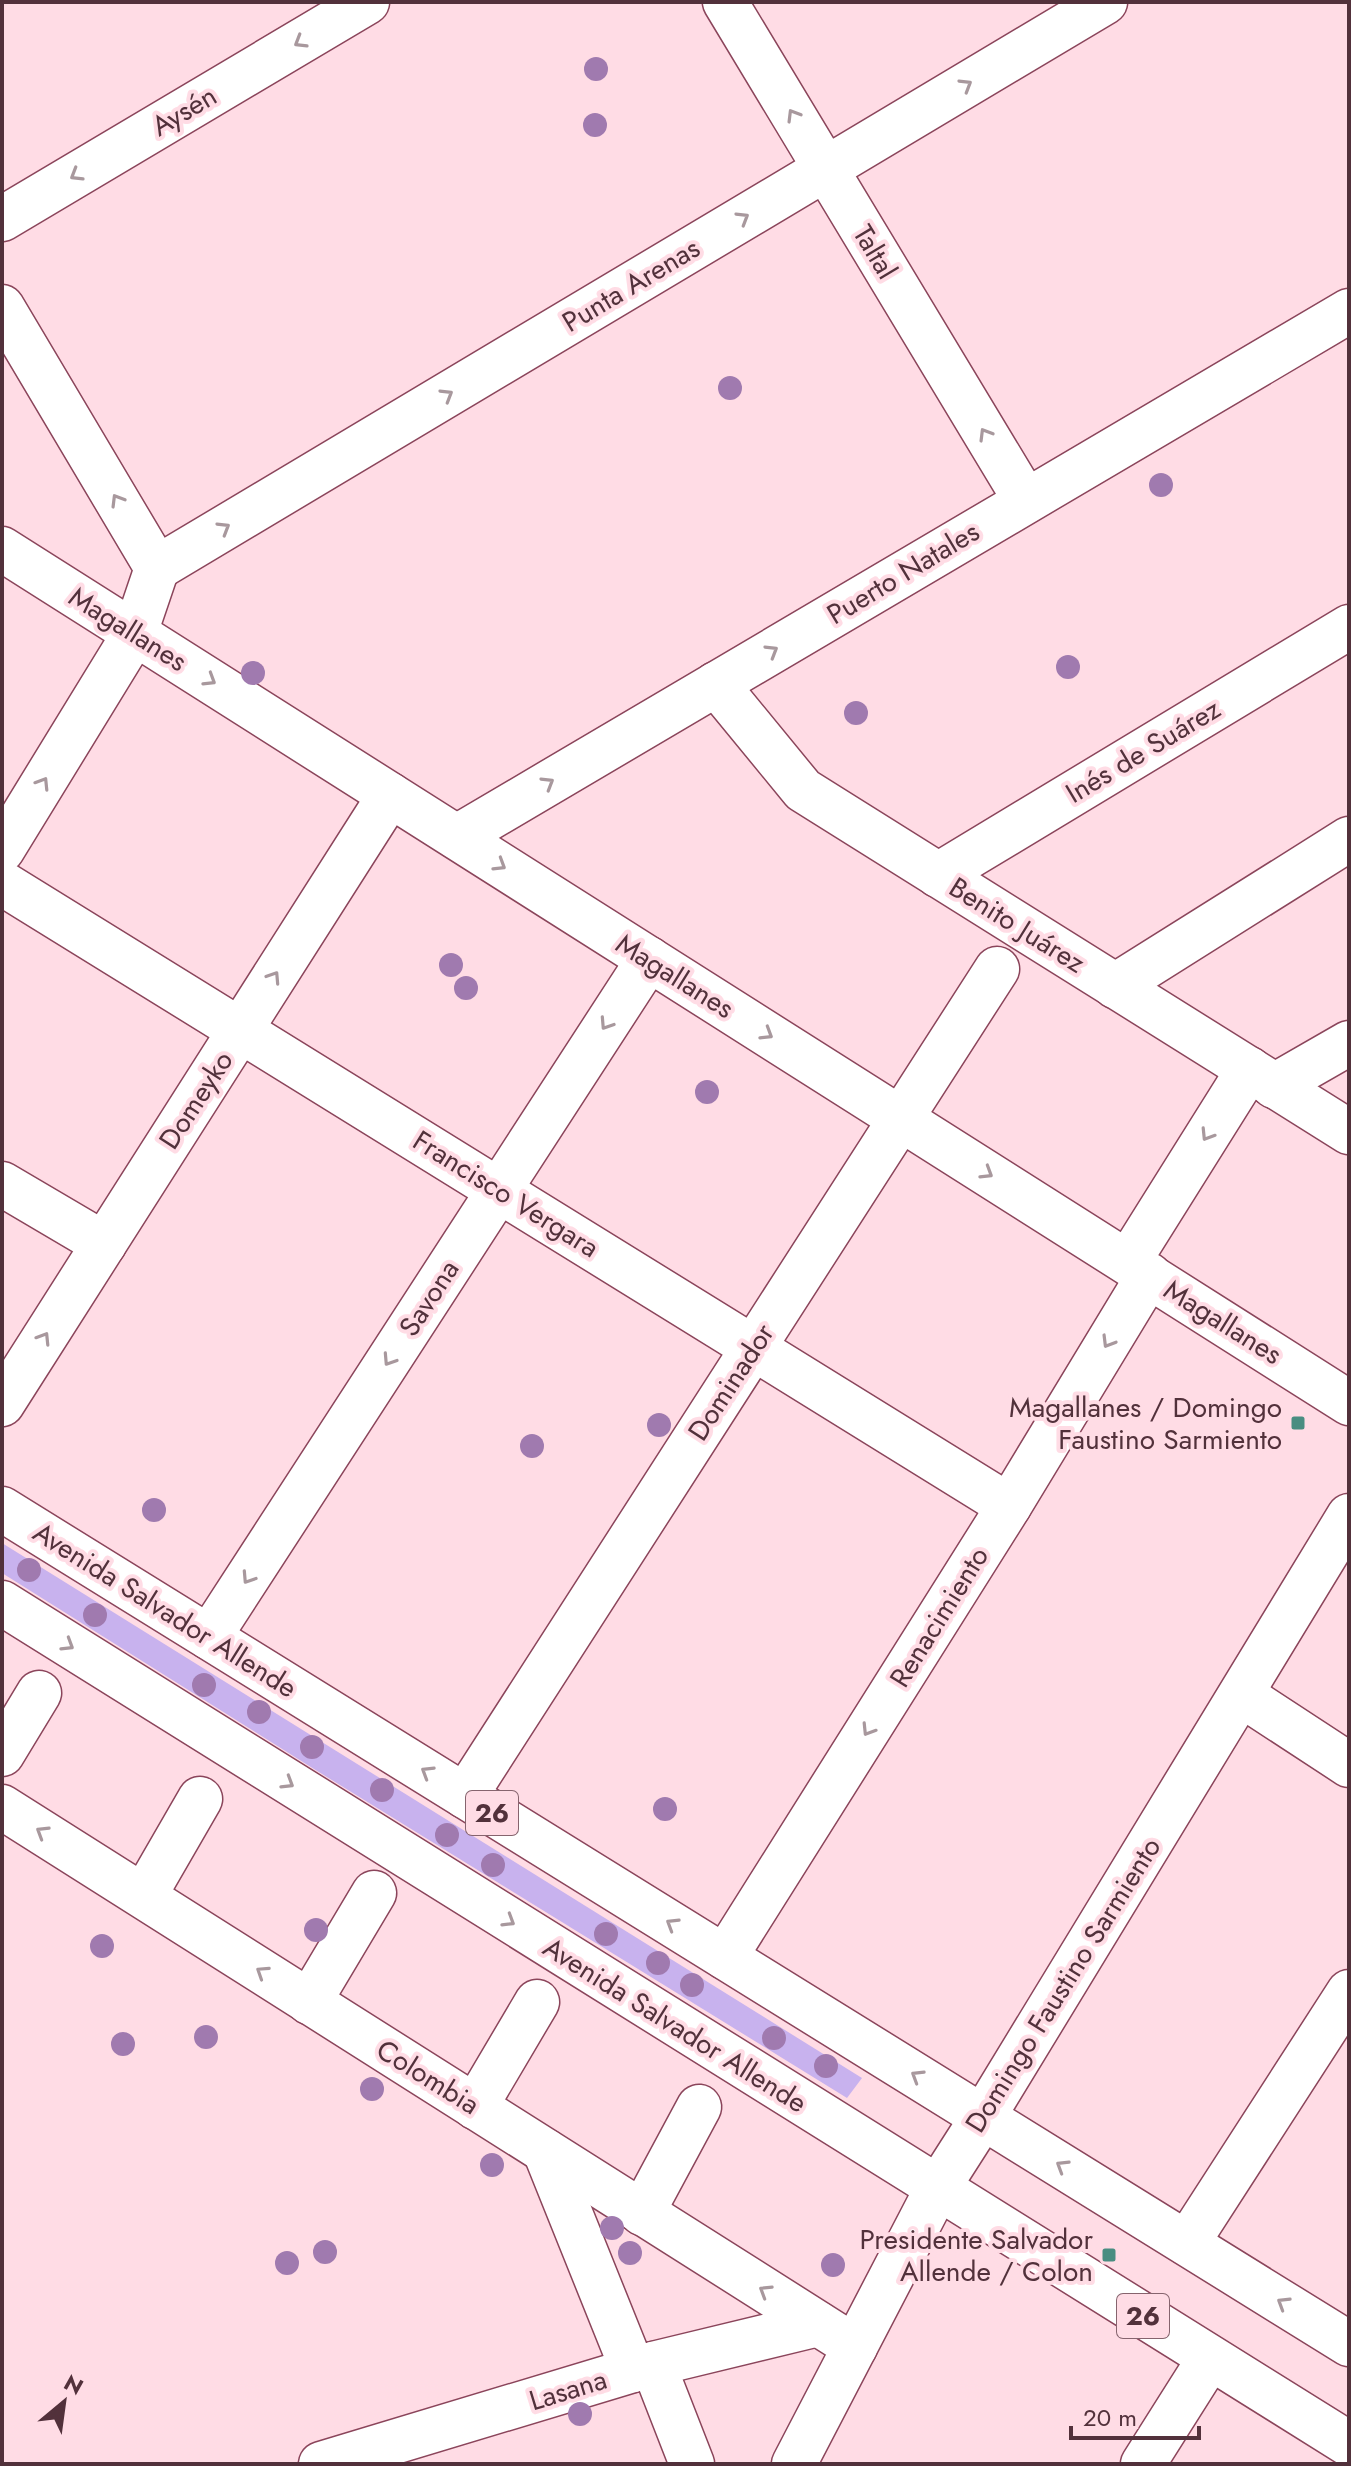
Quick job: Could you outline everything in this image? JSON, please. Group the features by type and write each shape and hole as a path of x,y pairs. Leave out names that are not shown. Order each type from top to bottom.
{"main road":[{"name":"Aysén","path":"2,219 367,2"},
{"name":"Taltal","path":"725,2 1026,501"},
{"name":"Punta Arenas","path":"157,568 1105,2"},
{"path":"2,307 157,568 135,633 2,850"},
{"name":"Puerto Natales","path":"457,837 1349,311"},
{"name":"Magallanes","path":"2,549 1349,1403"},
{"name":"Inés de Suárez","path":"938,875 1349,627"},
{"name":"Benito Juárez","path":"716,684 803,790 1349,1132"},
{"name":"Domeyko","path":"2,1404 390,795"},
{"path":"1115,986 1349,839"},
{"name":"Francisco Vergara","path":"2,883 1009,1506"},
{"name":"Savona","path":"209,1637 649,959"},
{"name":"Dominador","path":"465,1796 997,969"},
{"name":"Renacimiento","path":"725,1957 1009,1506 1139,1268 1261,1077 1349,1043"},
{"path":"2,1184 104,1244"},
{"name":"Avenida Salvador Allende","path":"2,1509 1349,2344"},
{"name":"Domingo Faustino Sarmiento","path":"794,2464 937,2189 1349,1516"},
{"name":"Avenida Salvador Allende","path":"2,1603 1349,2444"},
{"path":"2,1754 39,1693"},
{"path":"1242,1695 1349,1765"},
{"path":"144,1896 200,1799"},
{"name":"Colombia","path":"2,1807 855,2347"},
{"path":"309,2002 374,1893"},
{"path":"1187,2243 1349,1992"},
{"path":"475,2107 537,2002"},
{"path":"642,2213 699,2107"},
{"path":"545,2151 643,2367 692,2464"},
{"name":"Lasana","path":"321,2464 643,2367 818,2324"},
{"path":"1143,2464 1210,2358"}],"shaded area":[{"path":"2,1543 862,2078 847,2098 314,1769 2,1573"}],"place":[{"name":"Magallanes / Domingo Faustino Sarmiento","path":"1298,1423"},
{"name":"Presidente Salvador Allende / Colon","path":"1109,2255"}]}
